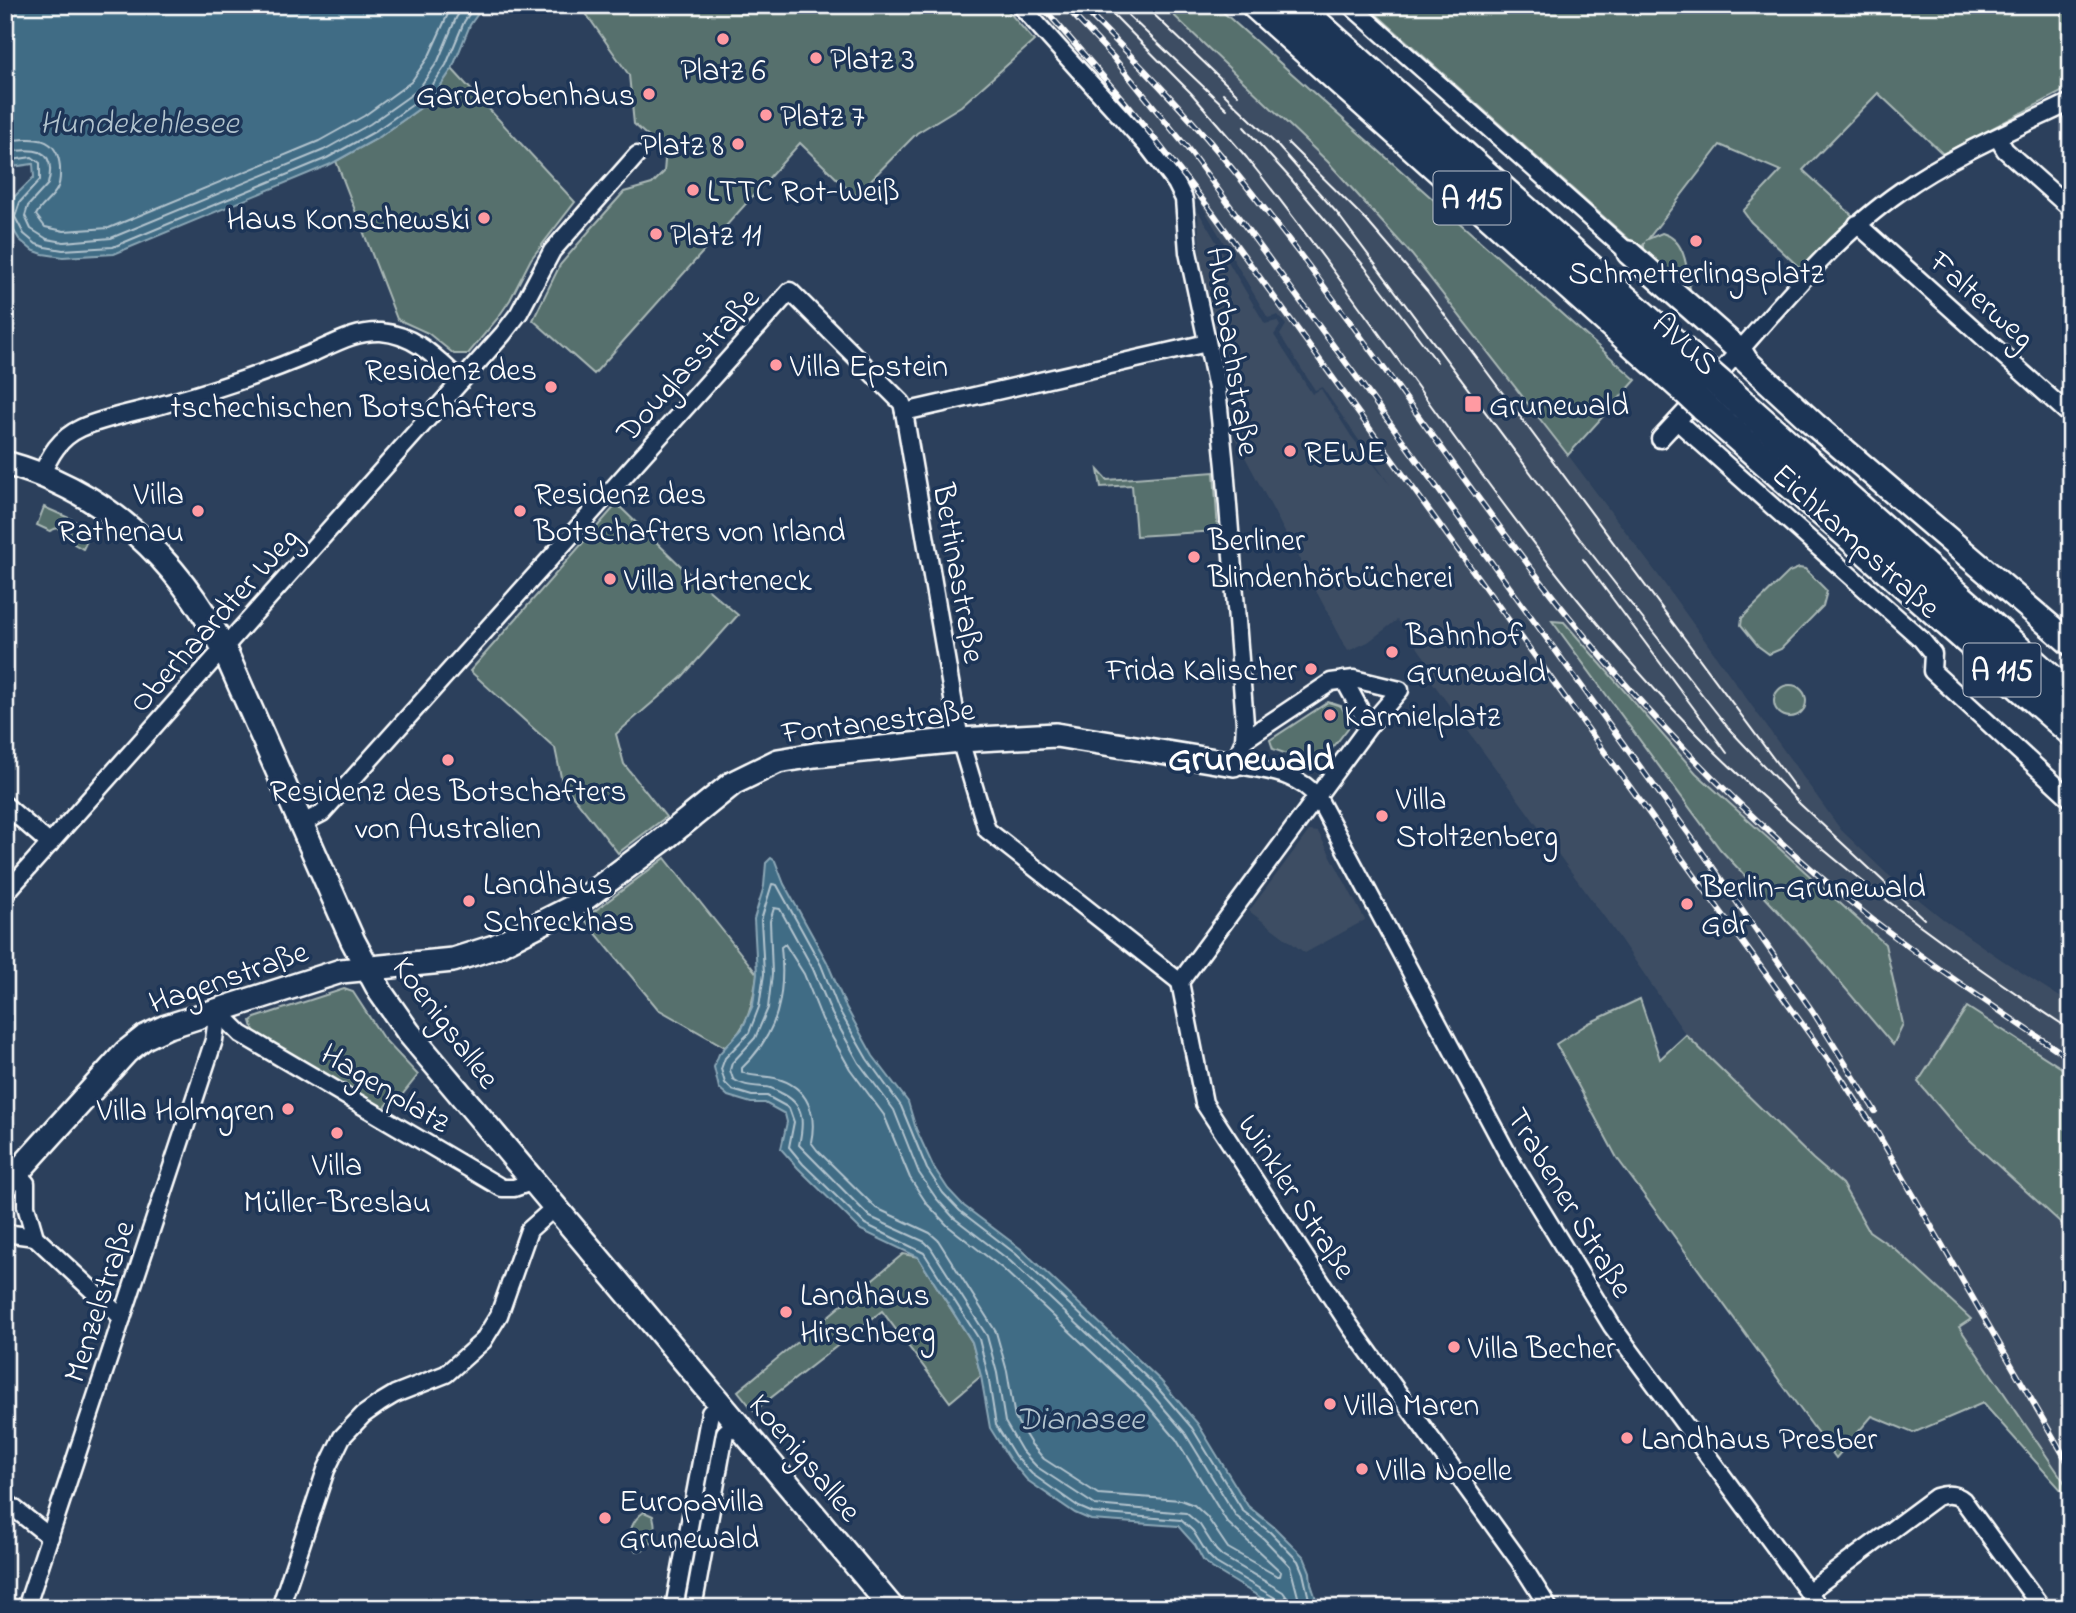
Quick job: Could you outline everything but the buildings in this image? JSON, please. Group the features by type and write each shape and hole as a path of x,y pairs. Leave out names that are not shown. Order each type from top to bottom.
{"highway":[{"name":"AVUS","path":"1256,5 2071,697"},
{"name":"AVUS","path":"1295,5 2071,731"}],"main road":[{"name":"Eichkampstraße","path":"1629,253 1706,388 1746,361 1815,425 2071,644"},
{"name":"Koenigsallee","path":"5,463 83,496 124,522 156,551 204,612 224,649 367,968 386,1001 409,1033 892,1608"},
{"name":"Fontanestraße","path":"367,968 453,960 494,947 573,907 733,783 764,766 786,760 960,740 1056,735 1234,764"},
{"name":"Hagenstraße","path":"11,1180 136,1043 166,1027 341,971 367,968"}],"street":[{"name":"Auerbachstraße","path":"1020,5 1150,149 1176,183 1186,205 1188,252 1217,388 1225,467 1244,740 1234,764"},
{"name":"Eichkampstraße","path":"1350,5 1629,253"},
{"path":"1660,439 1857,225 1912,184 2071,102"},
{"path":"1998,138 2005,150 2071,209"},
{"name":"Oberhaardter Weg","path":"5,894 461,381 519,313 552,251 637,155"},
{"name":"Falterweg","path":"1857,225 2071,416"},
{"name":"Douglasstraße","path":"301,824 322,813 790,291 902,403 904,412"},
{"path":"41,476 51,451 62,439 81,428 275,368 358,334 393,334 418,342 461,381"},
{"path":"904,412 1207,343"},
{"name":"Eichkampstraße","path":"1706,388 1933,654 1932,671 2071,799"},
{"name":"Bettinastraße","path":"904,412 960,740 987,830 1180,982"},
{"path":"1180,982 1369,726 1400,690 1354,679 1331,682 1244,740"},
{"path":"1344,680 1369,726"},
{"name":"Fontanestraße","path":"1234,764 1298,779 1308,785 1318,798"},
{"name":"Trabener Straße","path":"1318,798 1513,1164 1612,1326 1819,1608"},
{"path":"5,805 50,844"},
{"name":"Winkler Straße","path":"1180,982 1204,1103 1350,1326 1518,1559 1549,1608"},
{"name":"Hagenplatz","path":"218,1011 241,1034 502,1188 514,1188 534,1181"},
{"name":"Menzelstraße","path":"26,1608 214,1040 218,1011"},
{"path":"11,1180 26,1183 26,1206 35,1237 122,1318"},
{"path":"280,1608 326,1470 342,1437 363,1415 380,1403 395,1394 446,1374 471,1353 493,1328 529,1230 555,1207"},
{"path":"5,1233 35,1237"},
{"path":"674,1608 709,1413 720,1404"},
{"path":"693,1608 725,1433 736,1423"},
{"path":"1808,1592 1936,1497 1948,1494 1963,1500 2042,1608"},
{"path":"5,1501 50,1537"}],"shaded area":[{"path":"1028,5 1163,5 1328,162 1412,255 1568,455 1658,575 1841,830 1886,873 1943,919 2071,1004 2071,1492 1959,1327 1970,1319 1895,1249 1869,1231 1842,1184 1686,1035 1616,933 1433,683 1430,665 1400,623 1397,620 1368,642 1348,651 1235,438 1228,379 1200,259 1198,211 1265,324 1277,321 1280,326 1274,335 1312,394 1321,389 1351,436 1390,485 1322,387 1315,390 1280,335 1286,325 1278,315 1268,318 1198,199 1123,108"},
{"path":"1309,831 1318,832 1365,920 1305,953 1249,911"}],"green space":[{"name":"LTTC Rot-Weiß","path":"580,5 1003,5 1034,41 961,106 917,133 855,196 800,143 594,374 533,320 560,265 624,192 652,184 664,172 665,160 662,149 634,124 629,75"},
{"path":"1163,5 1215,5 1636,380 1568,455 1412,255 1328,162"},
{"path":"1366,5 2071,5 2071,87 1943,154 1878,93 1803,170 1854,217 1802,270 1751,222 1743,211 1781,171 1720,145 1648,239 1662,233 1677,243 1685,258 1691,296 1644,255 1644,244 1640,249"},
{"path":"452,69 575,202 531,259 497,319 468,354 454,354 428,333 397,319 336,161 378,138 430,101"},
{"path":"1098,470 1107,480 1214,472 1218,531 1136,536 1132,485 1101,487"},
{"path":"617,504 684,569 738,615 682,677 616,734 624,764 666,817 618,853 562,782 555,748 470,671"},
{"path":"44,507 91,532 83,549 74,544 72,535 63,528 50,531 37,525"},
{"path":"1805,569 1827,591 1823,606 1781,649 1769,654 1758,646 1741,625 1742,618 1789,572"},
{"path":"1552,621 1564,622 1696,773 1885,944 1903,1024 1893,1045 1803,938 1720,849"},
{"path":"1790,685 1801,690 1806,701 1801,712 1790,717 1779,712 1774,701 1779,690"},
{"path":"1328,702 1341,706 1349,720 1348,728 1325,758 1312,763 1273,749 1270,740"},
{"path":"665,858 757,974 745,1023 725,1047 658,1009 584,919"},
{"path":"344,989 353,992 383,1038 418,1075 402,1095 394,1096 383,1110 254,1031 251,1021 255,1018"},
{"path":"1640,999 1660,1059 1686,1035 1842,1184 1869,1231 1895,1249 1971,1319 1959,1327 2071,1492 2071,1501 1983,1403 1913,1433 1872,1416 1836,1458 1617,1158 1556,1044 1589,1023"},
{"path":"1967,1007 2071,1074 2071,1232 1959,1130 1918,1082"},
{"path":"903,1254 918,1257 972,1342 981,1376 950,1402 882,1311 754,1411 738,1391"},
{"path":"644,1512 653,1516 653,1539 647,1547 636,1551 631,1541 631,1530 635,1520"}],"water":[{"name":"Hundekehlesee","path":"5,5 484,5 470,25 452,69 430,101 378,138 331,164 114,254 63,257 32,250 19,239 7,219 13,198 34,177 33,164 5,168"},
{"name":"Dianasee","path":"771,858 775,861 784,884 827,962 846,1007 873,1056 908,1102 916,1129 933,1166 948,1189 964,1206 1021,1249 1161,1381 1198,1424 1248,1506 1304,1557 1319,1608 1278,1608 1212,1568 1178,1526 1091,1520 1075,1513 1027,1480 1010,1460 990,1428 972,1342 918,1257 861,1230 798,1168 781,1149 787,1122 785,1114 765,1103 751,1103 728,1096 719,1088 714,1067 719,1054 742,1029 753,1005 757,974 754,919 764,886 766,863"}],"tram line":[{"path":"1104,5 1191,93 1247,158 1299,224 1549,564 1602,630 1658,693 1752,788 1802,832 1960,955 2071,1030"},
{"path":"1144,5 1238,95"},
{"path":"1128,15 1227,109"},
{"path":"1223,93 1276,144 1337,213 1580,539 1730,730 1800,804 1924,919"},
{"path":"1244,127 1365,267 1437,362"},
{"path":"1288,143 1367,221 1427,291 1796,789"},
{"path":"1583,559 1727,753"}],"railway":[{"path":"1041,5 1131,109 1213,213 1840,1076 1878,1134 2071,1468"},
{"path":"1064,5 1113,57 1188,149 1358,379 1705,856 1813,1012 1875,1111"},
{"path":"1080,5 1152,78 1221,155 1322,284 1467,483 1567,614 1679,743 1773,835 1873,920 1946,974 2071,1059"}],"place":[{"name":"Platz 6","path":"723,39"},
{"name":"Platz 3","path":"816,58"},
{"name":"Garderobenhaus","path":"649,94"},
{"name":"Platz 7","path":"766,115"},
{"name":"Platz 8","path":"738,144"},
{"name":"LTTC Rot-Weiß","path":"693,190"},
{"name":"Haus Konschewski","path":"484,218"},
{"name":"Platz 11","path":"656,234"},
{"name":"Schmetterlingsplatz","path":"1696,241"},
{"name":"Villa Epstein","path":"776,365"},
{"name":"Residenz des tschechischen Botschafters","path":"551,387"},
{"name":"Grunewald","path":"1473,404"},
{"name":"REWE","path":"1290,451"},
{"name":"Villa Rathenau","path":"198,511"},
{"name":"Residenz des Botschafters von Irland","path":"520,511"},
{"name":"Berliner Blindenhörbücherei","path":"1194,557"},
{"name":"Villa Harteneck","path":"610,579"},
{"name":"Bahnhof Grunewald","path":"1392,652"},
{"name":"Frida Kalischer","path":"1311,669"},
{"name":"Karmielplatz","path":"1330,715"},
{"name":"Residenz des Botschafters von Australien","path":"448,760"},
{"name":"Villa Stoltzenberg","path":"1382,816"},
{"name":"Landhaus Schreckhas","path":"469,901"},
{"name":"Berlin-Grunewald Gdr","path":"1687,904"},
{"name":"Villa Holmgren","path":"288,1109"},
{"name":"Villa Müller-Breslau","path":"337,1133"},
{"name":"Landhaus Hirschberg","path":"786,1312"},
{"name":"Villa Becher","path":"1454,1347"},
{"name":"Villa Maren","path":"1330,1404"},
{"name":"Landhaus Presber","path":"1627,1438"},
{"name":"Villa Noelle","path":"1362,1469"},
{"name":"Europavilla Grunewald","path":"605,1518"}],"district":[{"name":"Grunewald","path":"1251,757"}]}
